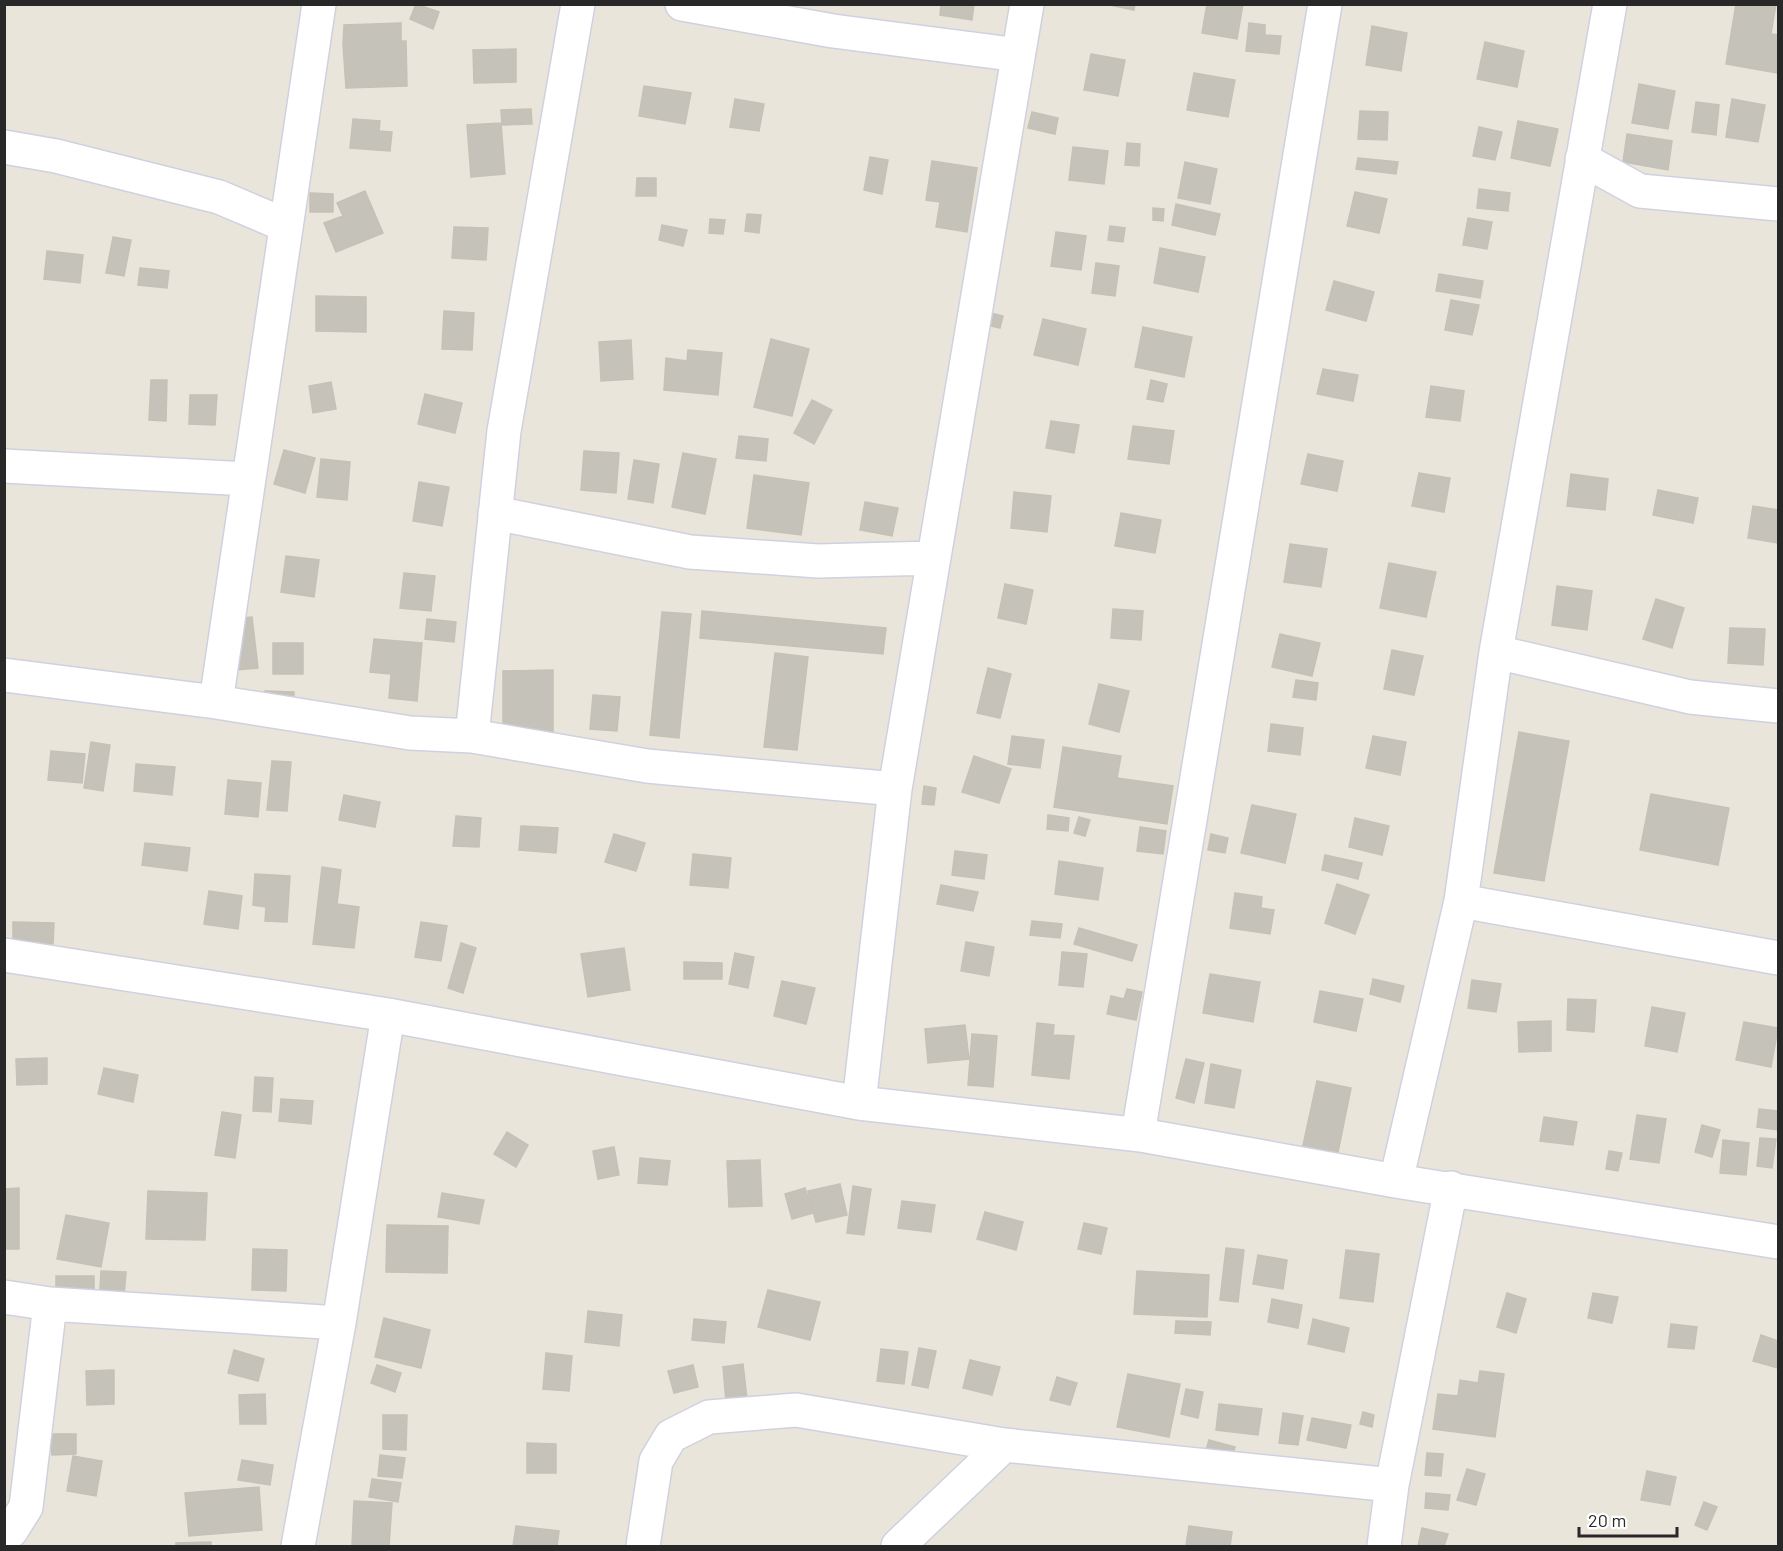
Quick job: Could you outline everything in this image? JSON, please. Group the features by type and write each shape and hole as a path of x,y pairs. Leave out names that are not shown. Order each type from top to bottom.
{"street":[{"path":"216,702 319,4"},
{"path":"472,736 504,431 578,4"},
{"path":"682,4 833,32 1018,55"},
{"path":"859,1103 895,789 1027,4"},
{"path":"1141,1135 1140,1122 1325,4"},
{"path":"1396,1181 1461,901 1496,652 1610,4"},
{"path":"4,147 56,156 219,198 285,225"},
{"path":"1582,159 1640,191 1779,204"},
{"path":"4,466 248,479"},
{"path":"495,513 690,552 818,561 934,558"},
{"path":"1496,652 1690,698 1779,706"},
{"path":"4,675 216,702 410,733 472,736 647,766 895,789"},
{"path":"1461,901 1779,958"},
{"path":"4,956 388,1015 859,1103 1141,1135 1396,1181 1779,1242"},
{"path":"298,1546 339,1323 388,1015"},
{"path":"1384,1546 1392,1485 1450,1188"},
{"path":"4,1297 50,1304 339,1323"},
{"path":"4,1535 11,1531 26,1507 50,1304"},
{"path":"643,1546 656,1461 671,1436 709,1417 796,1410 1004,1445 1392,1485"},
{"path":"898,1546 1004,1445"}],"building":[{"path":"416,4 439,12 433,29 410,19"},
{"path":"941,4 974,4 972,20 940,15"},
{"path":"1105,4 1135,4 1134,10"},
{"path":"1207,4 1243,4 1237,39 1202,33"},
{"path":"1736,4 1776,4 1771,34 1778,35 1778,73 1726,64"},
{"path":"401,23 401,41 406,41 407,86 346,88 344,25"},
{"path":"1249,23 1265,25 1265,35 1281,36 1279,54 1246,51"},
{"path":"1372,26 1407,33 1401,71 1366,65"},
{"path":"1485,42 1524,51 1517,87 1477,79"},
{"path":"516,49 516,82 474,83 473,50"},
{"path":"1091,54 1125,60 1118,96 1084,90"},
{"path":"1194,73 1235,80 1228,117 1187,110"},
{"path":"1639,84 1675,91 1668,129 1632,123"},
{"path":"644,86 691,93 685,124 639,116"},
{"path":"735,99 764,104 759,131 730,127"},
{"path":"1732,99 1765,105 1758,142 1726,137"},
{"path":"1696,102 1719,105 1716,135 1692,132"},
{"path":"531,109 532,124 502,125 501,110"},
{"path":"1360,111 1388,112 1387,140 1358,139"},
{"path":"1032,112 1058,118 1055,134 1028,128"},
{"path":"353,119 380,121 379,131 392,132 390,151 350,148"},
{"path":"1518,121 1558,129 1550,166 1511,158"},
{"path":"501,123 505,174 471,177 467,125"},
{"path":"1479,127 1502,132 1495,160 1473,156"},
{"path":"1627,134 1672,141 1668,170 1623,162"},
{"path":"1127,143 1140,144 1139,166 1125,165"},
{"path":"1073,147 1108,151 1104,184 1069,180"},
{"path":"870,157 888,160 882,194 864,190"},
{"path":"1358,158 1398,162 1396,174 1356,169"},
{"path":"932,161 977,168 967,232 936,227 940,202 926,200"},
{"path":"1185,162 1217,169 1210,204 1178,198"},
{"path":"637,178 656,178 656,196 636,196"},
{"path":"1479,189 1510,193 1508,211 1477,208"},
{"path":"365,191 383,233 336,252 324,223 343,216 337,203"},
{"path":"1355,192 1387,199 1379,233 1347,226"},
{"path":"310,193 333,194 333,212 310,212"},
{"path":"1176,204 1220,214 1215,235 1172,225"},
{"path":"1153,208 1164,209 1163,221 1153,220"},
{"path":"747,214 761,215 759,233 745,231"},
{"path":"1468,218 1492,222 1487,249 1463,245"},
{"path":"710,219 725,220 723,234 709,233"},
{"path":"662,225 687,230 683,246 659,240"},
{"path":"1110,226 1125,228 1123,242 1108,240"},
{"path":"454,227 488,228 486,260 452,258"},
{"path":"1056,232 1086,236 1081,270 1051,266"},
{"path":"113,237 131,240 124,276 106,273"},
{"path":"1160,248 1205,257 1198,292 1154,283"},
{"path":"47,251 83,255 80,283 44,279"},
{"path":"1096,263 1119,266 1115,296 1092,293"},
{"path":"140,268 169,271 167,288 138,285"},
{"path":"1439,274 1483,281 1480,298 1436,291"},
{"path":"1334,281 1374,292 1366,321 1326,310"},
{"path":"316,296 366,297 366,332 316,331"},
{"path":"1451,300 1479,305 1472,335 1445,330"},
{"path":"444,311 474,313 472,350 442,349"},
{"path":"990,313 1003,316 1000,328 987,325"},
{"path":"1043,319 1086,329 1078,365 1034,355"},
{"path":"1143,327 1192,337 1184,377 1135,367"},
{"path":"771,339 809,349 792,416 754,407"},
{"path":"631,340 633,379 601,381 599,342"},
{"path":"688,350 722,353 718,395 664,390 666,358 687,361"},
{"path":"1323,369 1358,375 1353,401 1317,394"},
{"path":"151,380 167,380 166,421 149,420"},
{"path":"1151,380 1167,384 1163,402 1147,399"},
{"path":"331,382 336,409 313,413 309,386"},
{"path":"1431,386 1464,391 1460,421 1426,417"},
{"path":"425,394 462,403 455,433 418,424"},
{"path":"190,395 217,395 215,425 189,424"},
{"path":"812,400 832,410 814,444 794,433"},
{"path":"1051,421 1079,425 1074,453 1046,448"},
{"path":"1133,426 1174,431 1169,464 1128,459"},
{"path":"739,436 768,439 766,461 736,458"},
{"path":"284,450 315,458 305,493 274,484"},
{"path":"584,451 619,453 616,493 581,490"},
{"path":"683,453 716,459 705,514 672,507"},
{"path":"1308,454 1343,461 1337,491 1301,484"},
{"path":"321,459 350,462 347,500 317,497"},
{"path":"634,460 659,464 653,503 628,499"},
{"path":"1419,473 1450,478 1444,512 1412,506"},
{"path":"1571,474 1608,479 1605,510 1567,506"},
{"path":"754,475 809,483 801,535 747,528"},
{"path":"419,482 449,487 442,526 413,521"},
{"path":"1658,490 1698,498 1693,523 1653,515"},
{"path":"1014,492 1051,496 1047,532 1011,528"},
{"path":"865,502 898,508 892,536 860,530"},
{"path":"1753,506 1778,510 1778,543 1748,538"},
{"path":"1121,513 1161,520 1155,553 1115,546"},
{"path":"1290,544 1327,549 1321,587 1284,582"},
{"path":"286,556 319,560 314,597 281,592"},
{"path":"1389,563 1436,572 1426,617 1380,608"},
{"path":"404,573 435,576 431,611 400,608"},
{"path":"1005,584 1033,590 1026,624 998,618"},
{"path":"1557,586 1592,591 1587,630 1552,625"},
{"path":"1656,599 1684,608 1672,648 1643,639"},
{"path":"1113,609 1143,611 1141,640 1111,638"},
{"path":"702,611 886,628 883,654 700,638"},
{"path":"662,612 691,614 679,738 650,735"},
{"path":"252,617 258,668 237,670 231,619"},
{"path":"427,619 456,622 454,642 425,639"},
{"path":"1730,628 1765,629 1763,665 1728,663"},
{"path":"1280,634 1320,643 1312,676 1272,667"},
{"path":"374,639 422,643 417,701 389,698 391,674 370,672"},
{"path":"273,643 303,643 303,674 273,674"},
{"path":"1392,650 1423,656 1414,695 1384,689"},
{"path":"775,653 808,657 797,750 764,747"},
{"path":"988,668 1011,674 1000,718 977,713"},
{"path":"553,670 553,738 503,738 503,671"},
{"path":"1296,680 1318,683 1316,700 1293,697"},
{"path":"1099,684 1129,691 1119,732 1089,724"},
{"path":"265,691 294,692 293,718 264,717"},
{"path":"593,695 620,697 617,731 590,729"},
{"path":"1271,724 1303,728 1300,755 1268,751"},
{"path":"1519,732 1569,741 1544,881 1494,873"},
{"path":"1012,736 1044,740 1040,768 1008,764"},
{"path":"1373,736 1406,742 1400,775 1366,768"},
{"path":"91,742 110,745 103,791 84,788"},
{"path":"1063,747 1121,756 1117,778 1173,786 1167,824 1054,807"},
{"path":"51,751 85,754 82,783 48,780"},
{"path":"974,756 1011,769 999,803 962,792"},
{"path":"272,761 291,762 287,811 267,810"},
{"path":"136,764 175,767 172,795 134,791"},
{"path":"228,780 261,783 258,817 225,814"},
{"path":"924,786 936,788 934,805 922,804"},
{"path":"1651,794 1729,808 1718,865 1640,850"},
{"path":"344,795 380,802 375,827 339,820"},
{"path":"1252,805 1296,814 1285,863 1241,853"},
{"path":"1048,815 1069,818 1068,831 1047,829"},
{"path":"456,816 481,818 479,847 453,846"},
{"path":"1079,817 1090,820 1085,836 1074,833"},
{"path":"1355,818 1389,826 1382,855 1349,847"},
{"path":"521,826 558,828 556,853 519,850"},
{"path":"1140,827 1166,831 1163,854 1137,851"},
{"path":"614,834 645,843 636,871 605,862"},
{"path":"1211,834 1228,838 1225,853 1208,850"},
{"path":"145,843 190,848 187,871 142,865"},
{"path":"955,851 987,855 984,879 952,875"},
{"path":"693,854 731,858 728,888 690,885"},
{"path":"1325,855 1362,863 1358,879 1322,870"},
{"path":"1059,861 1103,868 1098,900 1055,894"},
{"path":"322,867 341,870 337,904 359,907 354,948 313,944"},
{"path":"255,874 290,876 287,922 265,921 266,907 253,905"},
{"path":"1337,884 1369,895 1355,934 1325,923"},
{"path":"941,885 978,892 973,911 937,904"},
{"path":"209,891 242,896 238,929 204,924"},
{"path":"1235,893 1262,897 1261,908 1274,910 1270,934 1230,928"},
{"path":"1032,921 1062,924 1060,938 1030,935"},
{"path":"13,922 54,923 53,944 13,943"},
{"path":"421,922 447,926 441,961 415,957"},
{"path":"1079,928 1137,945 1132,961 1074,944"},
{"path":"966,942 994,947 989,976 961,971"},
{"path":"461,943 476,948 463,993 448,988"},
{"path":"624,948 630,990 588,997 581,954"},
{"path":"1062,952 1087,954 1083,987 1059,985"},
{"path":"735,953 754,957 748,988 729,984"},
{"path":"684,962 722,963 722,979 684,979"},
{"path":"1210,974 1260,982 1253,1022 1203,1013"},
{"path":"1373,979 1404,986 1400,1002 1370,994"},
{"path":"1472,980 1501,984 1496,1012 1468,1008"},
{"path":"782,981 815,988 806,1024 774,1016"},
{"path":"1127,989 1142,992 1136,1020 1107,1014 1111,996 1124,999"},
{"path":"1320,991 1363,999 1356,1031 1314,1022"},
{"path":"1568,999 1596,1000 1594,1032 1567,1030"},
{"path":"1652,1007 1685,1013 1677,1052 1645,1046"},
{"path":"1551,1021 1551,1051 1519,1052 1518,1022"},
{"path":"1744,1022 1778,1028 1771,1067 1736,1060"},
{"path":"1037,1023 1054,1025 1053,1035 1074,1036 1069,1079 1032,1075"},
{"path":"965,1025 969,1059 928,1063 925,1029"},
{"path":"972,1034 997,1036 993,1087 968,1085"},
{"path":"47,1058 47,1084 17,1085 16,1059"},
{"path":"1186,1059 1204,1063 1194,1103 1176,1098"},
{"path":"1211,1064 1241,1070 1234,1108 1205,1103"},
{"path":"104,1068 138,1075 133,1102 98,1094"},
{"path":"255,1077 273,1078 271,1112 253,1111"},
{"path":"1317,1081 1351,1088 1337,1157 1302,1150"},
{"path":"281,1099 313,1101 311,1124 279,1121"},
{"path":"1759,1109 1778,1111 1778,1130 1757,1127"},
{"path":"222,1112 241,1115 235,1158 215,1155"},
{"path":"1637,1115 1666,1119 1659,1163 1630,1159"},
{"path":"1544,1117 1577,1122 1573,1145 1540,1141"},
{"path":"1702,1125 1720,1130 1712,1157 1695,1152"},
{"path":"507,1132 528,1145 516,1167 494,1154"},
{"path":"1760,1138 1776,1139 1772,1168 1757,1166"},
{"path":"1723,1140 1749,1143 1746,1175 1720,1173"},
{"path":"614,1147 619,1175 598,1179 593,1151"},
{"path":"1609,1151 1622,1153 1618,1171 1606,1169"},
{"path":"640,1158 670,1161 667,1185 638,1183"},
{"path":"760,1160 762,1206 729,1207 727,1161"},
{"path":"840,1184 847,1215 816,1222 808,1191"},
{"path":"853,1186 871,1189 864,1235 847,1233"},
{"path":"19,1188 19,1249 4,1249 4,1189"},
{"path":"805,1188 813,1213 792,1219 785,1194"},
{"path":"148,1191 207,1193 205,1240 146,1239"},
{"path":"442,1193 484,1200 479,1224 438,1217"},
{"path":"902,1201 935,1205 931,1232 898,1228"},
{"path":"985,1212 1023,1222 1016,1250 977,1239"},
{"path":"66,1215 109,1223 101,1267 57,1259"},
{"path":"1084,1223 1107,1228 1101,1254 1078,1249"},
{"path":"387,1225 448,1226 447,1273 386,1272"},
{"path":"1226,1248 1244,1250 1238,1302 1220,1300"},
{"path":"253,1249 287,1250 286,1291 252,1290"},
{"path":"1346,1250 1379,1254 1373,1302 1340,1298"},
{"path":"1258,1255 1287,1260 1283,1289 1253,1284"},
{"path":"101,1271 126,1272 123,1308 99,1306"},
{"path":"1137,1271 1209,1275 1207,1317 1134,1314"},
{"path":"56,1276 94,1276 94,1300 56,1299"},
{"path":"768,1290 820,1302 810,1340 758,1327"},
{"path":"1507,1293 1526,1299 1516,1333 1497,1327"},
{"path":"1593,1293 1618,1297 1612,1323 1588,1318"},
{"path":"1272,1299 1302,1305 1298,1328 1268,1322"},
{"path":"588,1311 622,1315 619,1346 585,1342"},
{"path":"384,1318 430,1330 421,1368 375,1357"},
{"path":"694,1319 726,1322 724,1343 692,1340"},
{"path":"1313,1319 1349,1328 1344,1352 1308,1344"},
{"path":"1176,1321 1211,1322 1210,1335 1175,1333"},
{"path":"1671,1324 1697,1327 1694,1349 1668,1347"},
{"path":"1761,1335 1778,1341 1778,1368 1753,1361"},
{"path":"919,1348 936,1351 928,1388 912,1385"},
{"path":"881,1349 908,1352 904,1384 877,1381"},
{"path":"234,1350 264,1359 258,1381 228,1373"},
{"path":"546,1353 572,1356 569,1391 543,1389"},
{"path":"970,1360 1000,1367 992,1395 963,1388"},
{"path":"743,1364 747,1399 726,1402 723,1367"},
{"path":"377,1365 401,1373 395,1392 371,1383"},
{"path":"693,1365 698,1387 674,1393 668,1371"},
{"path":"114,1370 114,1404 87,1405 86,1371"},
{"path":"1480,1371 1504,1374 1495,1437 1433,1429 1438,1394 1458,1396 1460,1380 1478,1383"},
{"path":"1128,1374 1180,1384 1169,1437 1117,1427"},
{"path":"1057,1377 1077,1383 1070,1405 1050,1400"},
{"path":"1186,1389 1203,1392 1198,1418 1181,1414"},
{"path":"265,1394 266,1424 240,1424 239,1395"},
{"path":"1219,1404 1262,1409 1258,1435 1216,1430"},
{"path":"1363,1412 1374,1415 1372,1427 1360,1424"},
{"path":"1283,1413 1303,1416 1298,1445 1279,1443"},
{"path":"383,1415 407,1415 406,1450 383,1449"},
{"path":"1312,1418 1351,1425 1346,1448 1307,1440"},
{"path":"51,1434 76,1434 76,1454 52,1455"},
{"path":"1209,1440 1235,1447 1231,1461 1205,1454"},
{"path":"527,1443 556,1444 556,1473 527,1473"},
{"path":"1427,1453 1443,1454 1441,1476 1425,1475"},
{"path":"380,1455 405,1458 402,1478 378,1476"},
{"path":"73,1456 102,1461 96,1496 67,1491"},
{"path":"242,1460 273,1465 270,1485 238,1480"},
{"path":"1467,1469 1485,1474 1476,1505 1457,1500"},
{"path":"1647,1471 1676,1477 1670,1505 1641,1500"},
{"path":"372,1479 401,1483 398,1502 369,1497"},
{"path":"259,1487 262,1530 189,1536 185,1493"},
{"path":"1426,1493 1450,1495 1448,1510 1425,1508"},
{"path":"354,1501 392,1503 389,1546 352,1546"},
{"path":"1704,1502 1717,1507 1707,1530 1695,1525"},
{"path":"516,1526 559,1531 557,1546 513,1546"},
{"path":"1189,1526 1232,1532 1230,1546 1186,1545"},
{"path":"1422,1528 1448,1534 1444,1546 1418,1546"},
{"path":"211,1542 211,1546 176,1546 176,1543"}]}
